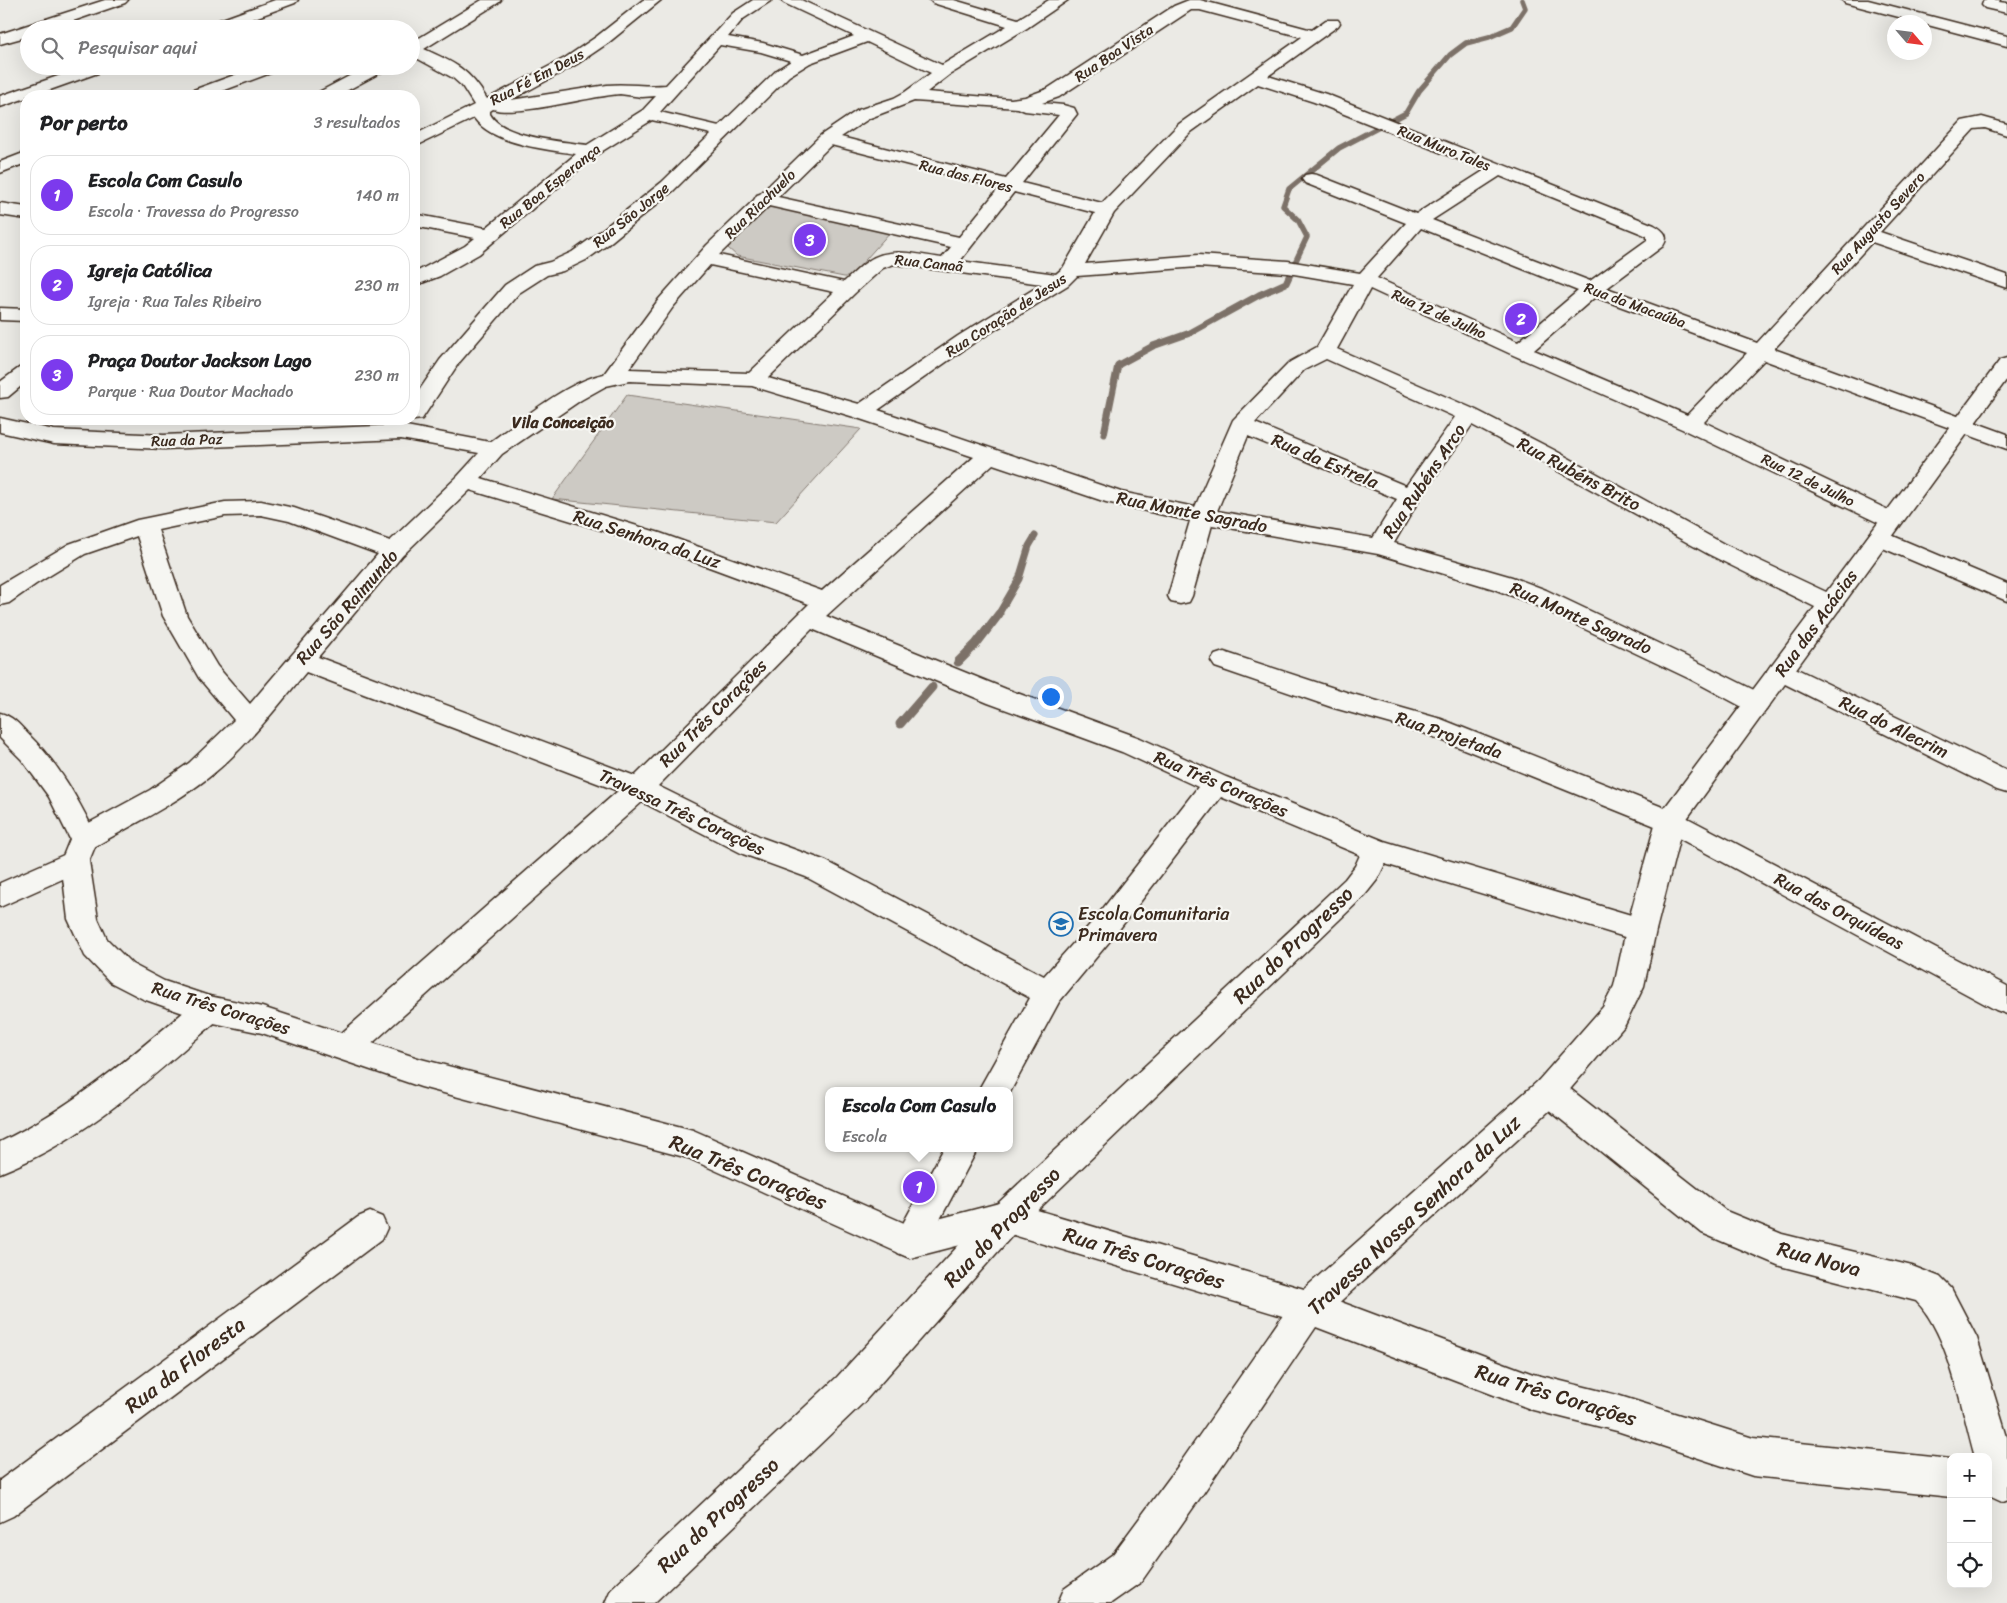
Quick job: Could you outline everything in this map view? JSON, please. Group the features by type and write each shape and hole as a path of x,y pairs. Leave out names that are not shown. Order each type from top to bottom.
{"street":[{"path":"61,20 120,0"},
{"path":"234,20 290,0"},
{"path":"420,44 493,0"},
{"name":"Rua Fé Em Deus","path":"420,139 536,81 571,61 602,40 653,0"},
{"name":"Rua Boa Esperança","path":"420,277 454,261 491,235 538,193 590,151 649,114 738,16 764,0"},
{"path":"789,0 943,72"},
{"path":"938,0 961,3 1020,25"},
{"name":"Rua Riachuelo","path":"612,377 666,303 706,258 827,139 864,114 900,102 911,96 943,72 1060,0"},
{"path":"1850,0 2007,41"},
{"path":"1875,0 2007,34"},
{"path":"1992,0 1990,5 2007,8"},
{"name":"Rua Boa Vista","path":"911,96 1011,104 1028,102 1053,92 1179,9 1188,5 1200,5 1312,35"},
{"name":"Rua Coração de Jesus","path":"862,412 965,340 1066,276 1106,210 1185,128 1312,35 1332,23"},
{"path":"0,40 20,34"},
{"name":"Rua São Jorge","path":"420,405 450,360 512,289 541,270 556,267 580,256 668,186 783,73 804,60 867,37"},
{"path":"718,40 763,48 804,60"},
{"path":"420,53 457,72 466,81 483,106 482,119 501,133 590,151"},
{"path":"46,90 82,75"},
{"path":"210,90 251,75"},
{"path":"336,90 364,75"},
{"name":"Rua Muro Tales","path":"1254,77 1320,98 1656,234 1656,242 1592,289"},
{"path":"483,106 526,104 607,90 620,89 642,92 672,90"},
{"path":"0,102 20,98"},
{"path":"947,264 1068,114 1063,110 1011,104"},
{"path":"649,114 722,132"},
{"name":"Rua Augusto Severo","path":"1690,424 1762,351 1968,125 1982,123 2007,130"},
{"name":"Rua das Flores","path":"827,139 1106,210"},
{"path":"0,168 20,160"},
{"path":"1180,596 1203,516 1241,425 1276,385 1297,366 1325,351 1364,280 1417,221 1498,170"},
{"name":"Rua da Macaúba","path":"1311,179 1592,289 2007,442"},
{"path":"763,200 964,244"},
{"path":"0,209 20,212"},
{"path":"420,221 491,235"},
{"path":"1868,234 2007,282"},
{"path":"706,258 848,289"},
{"name":"Rua Canaã","path":"754,380 876,264 891,258 1066,276"},
{"name":"Rua 12 de Julho","path":"1066,276 1198,261 1297,269 1364,280 1520,351 1690,424 2007,593"},
{"path":"1520,351 1592,289"},
{"path":"0,314 20,316"},
{"name":"Rua Rubéns Brito","path":"1325,351 1468,415 1563,464 1716,549 1830,604"},
{"name":"Rua das Acácias","path":"1670,820 2007,364"},
{"name":"Rua Monte Sagrado","path":"612,377 646,374 754,380 862,412 1114,497 1203,516 1380,547 1503,583 1537,596 1699,673 1757,703"},
{"path":"0,392 20,377"},
{"name":"Rua São Raimundo","path":"0,896 79,850 199,770 250,721 394,551 466,481 494,449 573,395 612,377"},
{"name":"Rua Rubéns Arco","path":"1380,547 1410,496 1468,415"},
{"name":"Rua da Paz","path":"0,424 25,432 54,437 155,442 406,425 494,449"},
{"name":"Rua da Estrela","path":"1241,425 1410,496"},
{"name":"Rua Três Corações","path":"348,1047 639,788 817,609 990,454"},
{"name":"Rua Senhora da Luz","path":"466,481 652,538 817,609"},
{"path":"0,597 27,578 77,549 145,525 225,509 261,508 294,515 394,551"},
{"path":"145,525 175,616 208,672 250,721"},
{"name":"Rua Três Corações","path":"817,609 997,696 1131,745 1216,784 1376,850 1641,930"},
{"name":"Travessa Três Corações","path":"302,660 639,788 753,846 816,869 1048,993"},
{"name":"Rua Projetada","path":"1224,661 1334,698 1432,726 1670,820"},
{"name":"Rua do Alecrim","path":"1780,671 2007,783"},
{"name":"Rua Três Corações","path":"0,722 31,753 60,791 79,850 82,919 96,947 120,974 154,990 210,1008 262,1020 348,1047 421,1073 693,1145 910,1242"},
{"path":"996,1087 1048,993 1110,921 1216,784"},
{"name":"Travessa Nossa Senhora da Luz","path":"1078,1603 1127,1568 1189,1482 1309,1307 1549,1091 1614,1016 1629,986 1641,930 1670,820"},
{"name":"Rua das Orquídeas","path":"1670,820 2007,1001"},
{"name":"Rua do Progresso","path":"625,1603 850,1390 1007,1217 1355,887 1367,872 1376,850"},
{"path":"0,1158 26,1147 88,1106 166,1046 210,1008"},
{"name":"Rua Nova","path":"1549,1091 1714,1222 1780,1250 1912,1283 1928,1289 1939,1300 1959,1338 1999,1483"},
{"path":"910,1242 960,1152"},
{"path":"910,1242 1007,1217"},
{"name":"Rua Três Corações","path":"1007,1217 1309,1307 1533,1392 1617,1413 1753,1457 1947,1478"},
{"name":"Rua da Floresta","path":"0,1503 370,1228"}],"shaded area":[{"path":"779,206 891,231 850,277 737,256 728,248 767,208"},
{"path":"627,395 861,429 776,522 552,499"}],"waterway":[{"path":"1291,271 1307,237 1298,220 1283,206 1289,189 1339,148 1406,113 1419,91 1450,55 1466,43 1489,37 1512,27 1525,8 1522,0"},
{"path":"1104,434 1118,365 1153,346 1190,333 1259,295 1286,283 1292,270"},
{"path":"998,615 1019,579 1029,546 1035,536"},
{"path":"958,662 976,644 999,614"},
{"path":"900,724 932,687"}],"place":[{"name":"Praça Doutor Jackson Lago","path":"810,240"},
{"name":"Igreja Católica","path":"1521,319"},
{"name":"Escola Comunitaria Primavera","path":"1061,924"},
{"name":"Escola Com Casulo","path":"919,1187"}],"district":[{"name":"Vila Conceição","path":"563,422"}]}
